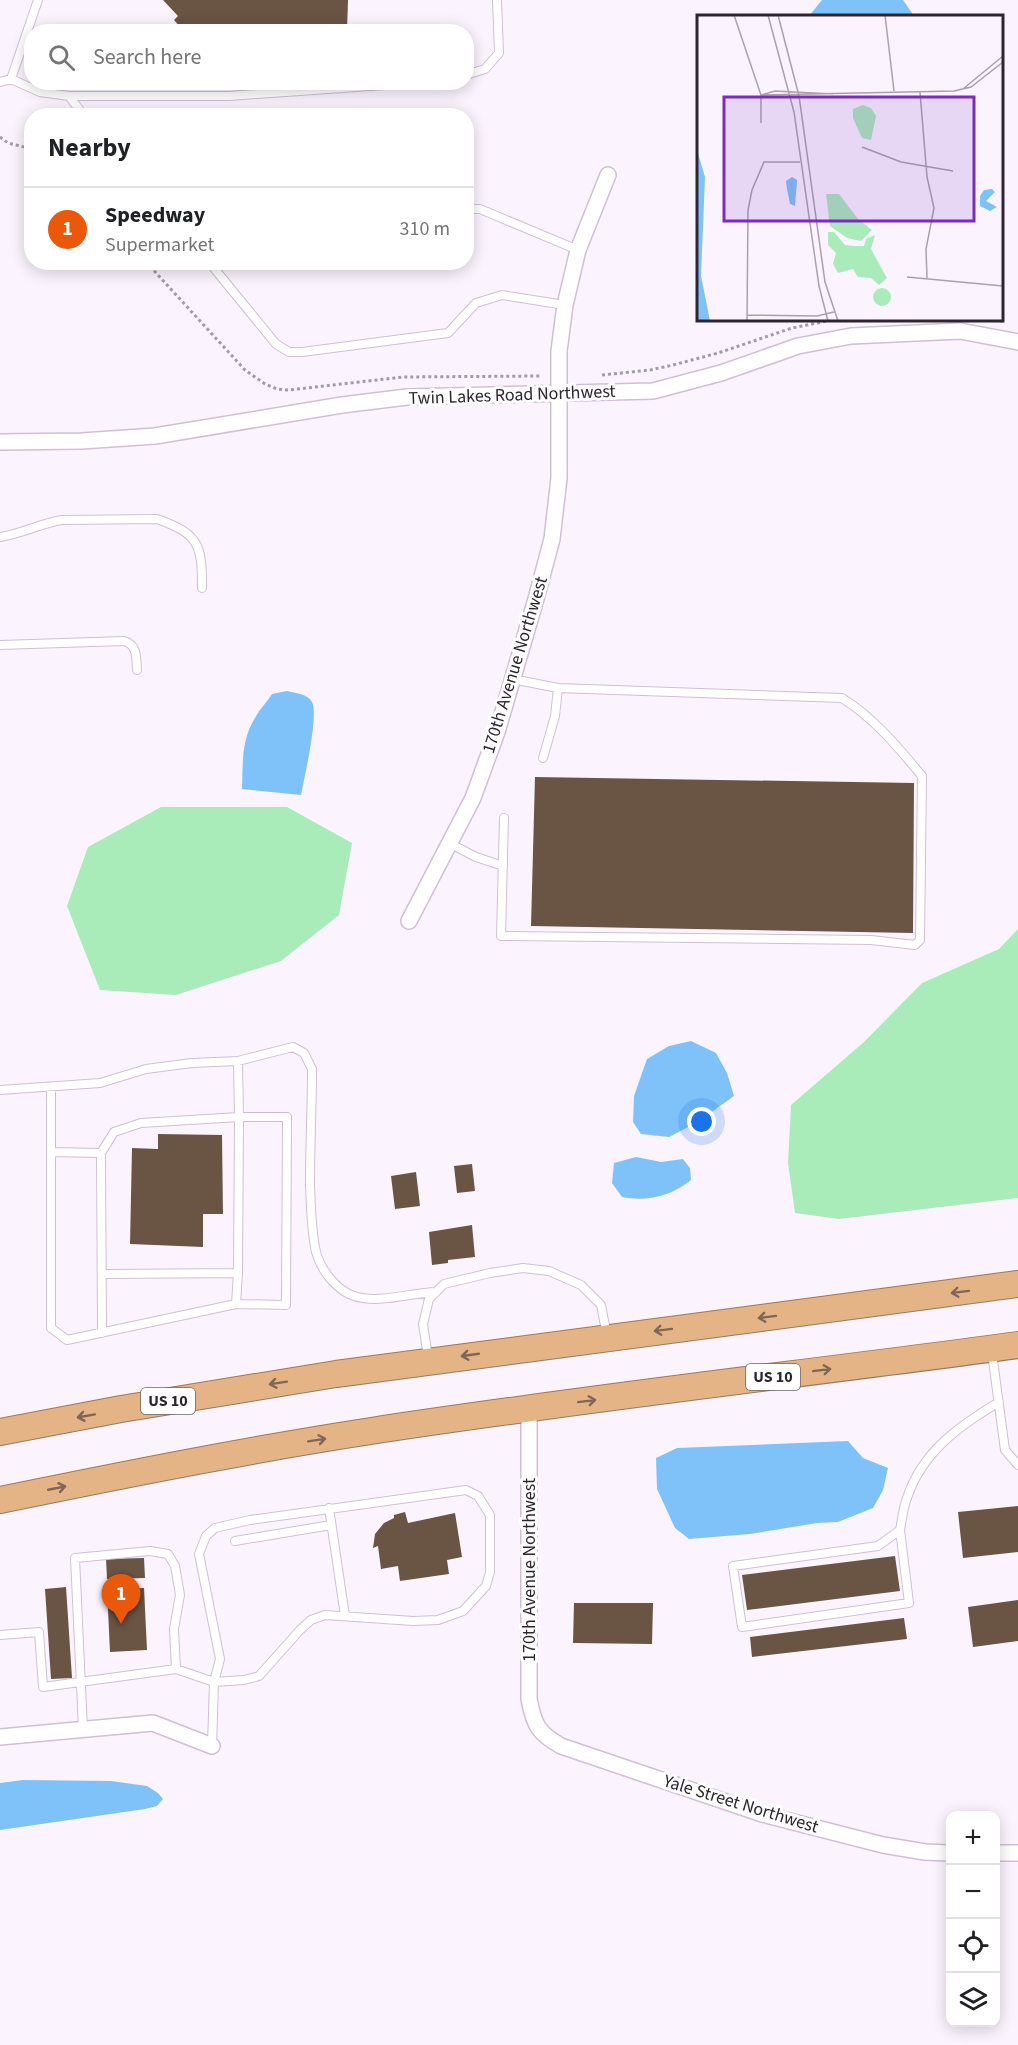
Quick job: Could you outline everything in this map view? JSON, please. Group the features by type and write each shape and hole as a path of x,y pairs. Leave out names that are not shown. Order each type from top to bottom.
{"highway":[{"name":"US 10","path":"0,1432 232,1390 428,1361 1018,1284"},
{"name":"US 10","path":"0,1500 259,1449 529,1408 1018,1345"}],"street":[{"name":"170th Avenue Northwest","path":"409,921 473,798 497,732 552,539 559,478 559,351 565,305 578,250 608,175"},
{"name":"Twin Lakes Road Northwest","path":"0,442 82,441 155,436 342,405 407,397 652,391 721,373 798,346 851,336 960,331 1018,342"},
{"name":"170th Avenue Northwest","path":"529,1408 529,1699 533,1721 540,1730"},
{"path":"0,1737 153,1723 212,1746"},
{"name":"Yale Street Northwest","path":"540,1730 547,1738 561,1746 762,1814 883,1845 925,1852 946,1852"},
{"path":"1000,1853 1018,1853"}],"lane":[{"path":"30,24 38,0"},
{"path":"474,72 484,69 499,53 498,0"},
{"path":"11,79 24,41"},
{"path":"0,82 11,79 24,85"},
{"path":"36,90 69,96 229,96 314,90"},
{"path":"69,96 78,108"},
{"path":"474,209 480,209 578,250"},
{"path":"216,270 276,344 289,352 448,333 476,303 502,295 565,305"},
{"path":"0,537 62,520 157,519 169,524 197,543 202,560 202,588"},
{"path":"0,645 124,641 132,644 135,650 138,670"},
{"path":"504,818 501,936 871,940 915,945 920,940 922,776 887,735 857,707 842,698 558,688 512,679"},
{"path":"543,758 555,716 558,688"},
{"path":"449,843 476,857 503,866"},
{"path":"0,1090 100,1083 146,1069 192,1063 238,1061 293,1047 304,1053 312,1069 311,1212 316,1253 328,1276 344,1292 367,1299 436,1292"},
{"path":"236,1305 238,1061"},
{"path":"51,1088 51,1328 67,1340 102,1333 236,1305 286,1305 287,1117 239,1117 141,1123 114,1132 101,1153 102,1333"},
{"path":"51,1152 101,1153"},
{"path":"428,1361 423,1324 429,1299 444,1284 523,1268 549,1271 581,1285 601,1305 608,1337"},
{"path":"102,1274 238,1273"},
{"path":"991,1348 1005,1450 1018,1465"},
{"path":"900,1530 878,1546 733,1566 742,1627 909,1603 900,1530 906,1500 919,1470 944,1440 969,1420 999,1402"},
{"path":"0,1635 39,1632 43,1688 176,1669 214,1682 244,1680 259,1676 311,1620 325,1615 413,1621 438,1620 463,1611 486,1586 490,1572 490,1515 478,1496 466,1490 328,1508 215,1528 206,1536 199,1554 220,1659 214,1682 212,1746"},
{"path":"328,1508 345,1616"},
{"path":"235,1541 331,1525"},
{"path":"82,1729 75,1558 150,1551 168,1554 175,1566 180,1595 174,1629 176,1669"}],"path":[{"path":"0,137 8,144 24,147"},
{"path":"596,375 650,370 673,365 718,353 792,328 827,321"}],"green space":[{"path":"161,807 287,807 352,843 339,915 281,961 176,995 100,990 67,906 88,847"},
{"path":"1018,929 1018,1198 839,1219 795,1213 788,1163 791,1105 864,1042 922,983 999,949"}],"water":[{"path":"822,0 903,0 913,15 810,15"},
{"path":"287,691 308,697 314,709 308,762 301,795 242,789 244,752 250,726 272,694"},
{"path":"691,1041 716,1053 727,1073 734,1096 696,1123 669,1137 641,1134 633,1122 634,1096 647,1059 669,1046"},
{"path":"636,1157 661,1162 683,1159 690,1168 691,1180 676,1190 659,1196 641,1199 622,1197 612,1183 614,1163"},
{"path":"848,1441 863,1458 888,1468 883,1490 873,1508 838,1522 817,1523 750,1534 689,1539 675,1528 657,1489 656,1458 677,1448"},
{"path":"23,1780 111,1781 147,1786 163,1799 157,1806 145,1809 0,1830 0,1783"}],"building":[{"path":"163,0 348,0 347,24 178,24 174,20 178,16"},
{"path":"535,777 914,783 913,933 531,926"},
{"path":"158,1134 222,1135 223,1214 203,1214 203,1247 130,1244 132,1148 158,1149"},
{"path":"472,1164 475,1191 457,1193 454,1166"},
{"path":"416,1172 420,1206 395,1209 391,1176"},
{"path":"472,1225 475,1257 448,1260 448,1263 432,1265 429,1232"},
{"path":"1018,1506 1018,1552 963,1558 958,1512"},
{"path":"405,1512 408,1523 455,1513 462,1557 447,1560 449,1574 400,1581 398,1566 381,1569 378,1546 373,1548 375,1534 384,1523 394,1518 394,1515"},
{"path":"895,1556 900,1591 747,1610 742,1575"},
{"path":"144,1558 145,1578 107,1579 106,1559"},
{"path":"66,1587 72,1678 51,1679 45,1589"},
{"path":"144,1588 147,1650 110,1652 107,1589"},
{"path":"1018,1600 1018,1641 973,1647 968,1607"},
{"path":"574,1603 653,1603 652,1644 573,1643"},
{"path":"904,1618 907,1639 752,1657 750,1637"}],"place":[{"name":"Speedway","path":"121,1624"}]}
